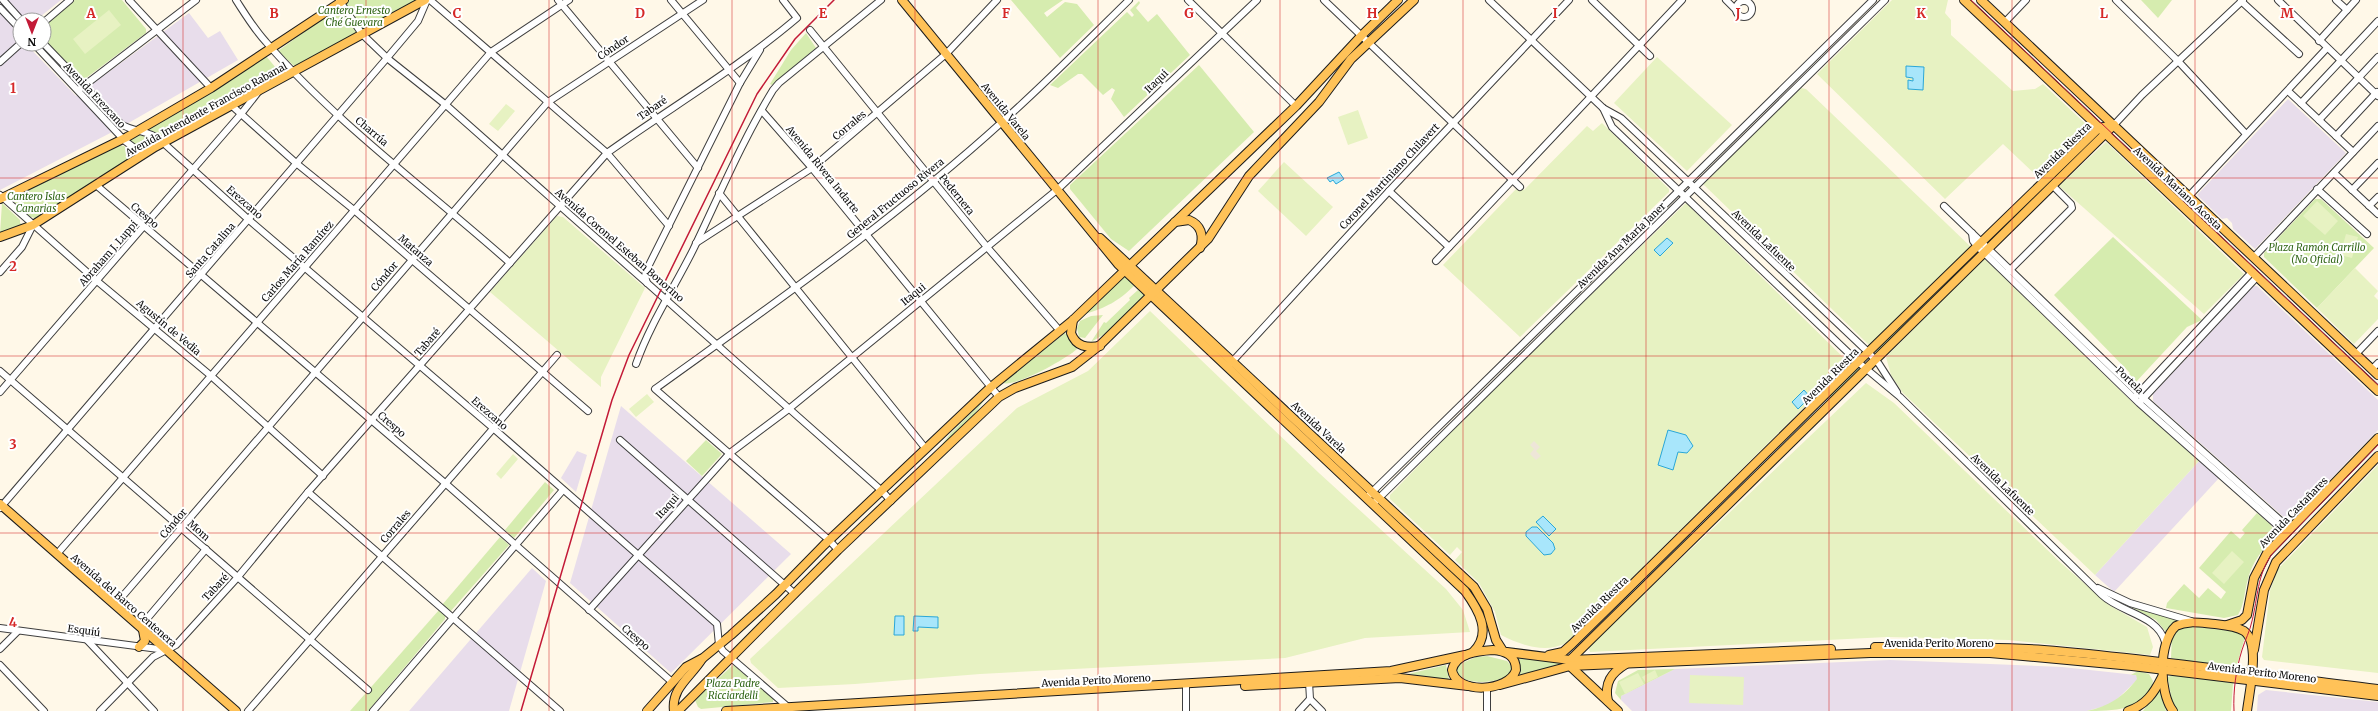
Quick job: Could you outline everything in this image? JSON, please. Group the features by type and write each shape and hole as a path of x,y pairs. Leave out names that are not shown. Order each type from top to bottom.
{"main road":[{"name":"Avenida Intendente Francisco Rabanal","path":"0,237 33,225 164,142 427,0"},
{"name":"Avenida Varela","path":"902,0 1096,235 1127,267 1233,361 1474,587 1486,609 1496,640 1505,652"},
{"path":"647,711 686,667 703,658 719,645 991,387 1073,320 1296,106 1362,35 1398,0"},
{"path":"678,711 838,550 999,397 1015,388 1072,367 1100,345 1199,248 1217,228 1249,176 1310,112 1349,62 1414,0"},
{"name":"Avenida Mariano Acosta","path":"1964,0 2378,391"},
{"name":"Avenida Mariano Acosta","path":"1981,0 2375,372"},
{"name":"Avenida Intendente Francisco Rabanal","path":"1,197 140,130 211,88 341,1"},
{"name":"Avenida Riestra","path":"1541,656 1558,654 1568,648 2051,174 2100,128 2114,125"},
{"name":"Avenida Riestra","path":"1570,663 2114,125"},
{"path":"2051,174 2055,184"},
{"path":"1172,224 1183,220 1189,220 1198,225 1202,234 1199,248"},
{"name":"Avenida Varela","path":"1154,292 1226,368 1465,591 1475,606 1483,630 1483,637 1469,654"},
{"path":"1073,320 1071,333 1078,344 1086,347 1100,345"},
{"path":"1288,426 1295,419"},
{"name":"Avenida Castañares","path":"2227,625 2242,620 2247,615 2258,567 2267,552 2378,438"},
{"path":"2246,711 2253,653 2264,590 2276,562 2378,456"},
{"name":"Avenida del Barco Centenera","path":"1,506 236,711"},
{"path":"1631,587 1639,595"},
{"path":"2173,711 2168,704 2163,670 2166,642 2176,626 2194,622 2227,625 2248,635 2253,653"},
{"path":"139,648 145,641 141,628"},
{"name":"Avenida Perito Moreno","path":"1500,685 1570,663 1586,660 1872,647 1989,647 2044,650 2163,670"},
{"path":"1492,650 1505,652 1514,660 1516,670 1510,678 1500,685 1487,687 1468,686 1456,680 1452,670 1455,663 1469,654 1492,650"},
{"path":"1582,651 1582,656 1586,660"},
{"name":"Avenida Perito Moreno","path":"1505,652 1541,656 1570,663 1628,663 1870,653 1990,653 2378,689"},
{"name":"Avenida Perito Moreno","path":"814,711 1186,686 1395,670 1469,654"},
{"path":"674,711 674,700 677,690 694,673 703,658"},
{"path":"1570,663 1618,711"},
{"path":"1608,701 1606,693 1609,679 1614,672 1628,663"},
{"path":"2128,711 2148,699 2163,670"},
{"name":"Avenida Perito Moreno","path":"726,711 1186,686 1400,678 1468,686"},
{"name":"Avenida Perito Moreno","path":"2251,678 2378,696"}],"street":[{"path":"3,0 14,12"},
{"path":"52,15 70,0"},
{"path":"128,0 211,88"},
{"path":"78,91 196,0"},
{"name":"Charrúa","path":"236,0 271,48 293,72 338,115 453,212 510,263"},
{"path":"427,0 491,52 607,153 669,226"},
{"name":"Santa Catalina","path":"1,506 69,429 387,58 418,21 427,0"},
{"name":"Carlos María Ramírez","path":"57,554 210,375 491,52 560,2 569,0"},
{"path":"671,0 740,83"},
{"name":"Cóndor","path":"115,605 317,373 363,316 503,156 548,102 703,0"},
{"name":"Tabaré","path":"100,711 153,657 176,645 237,578 308,492 607,153 656,117 761,48 797,18 783,0"},
{"path":"636,364 646,337 696,243 719,193 762,111 779,83 881,0"},
{"name":"Corrales","path":"696,243 812,168 946,54 997,0"},
{"name":"General Fructuoso Rivera","path":"730,453 655,389 865,236 1002,122 1129,0"},
{"path":"1188,0 1296,106"},
{"name":"Itaqui","path":"589,610 730,453 790,408 1058,189 1221,32 1257,0"},
{"path":"1324,0 1520,187"},
{"name":"Avenida Lafuente","path":"1489,0 1603,108 1621,118 1688,180 1868,352 1876,360 1900,397"},
{"name":"Coronel Martiniano Chilavert","path":"1226,368 1389,191 1569,0"},
{"path":"1592,0 1650,56"},
{"path":"1436,261 1682,0"},
{"path":"1726,0 1736,10"},
{"path":"1872,0 1878,6"},
{"name":"Avenida Ana María Janer","path":"1366,498 1872,0"},
{"name":"Avenida Ana María Janer","path":"1372,505 1485,392 1885,0"},
{"path":"2004,22 2026,0"},
{"path":"2116,0 2178,61 2246,134"},
{"path":"2278,0 2377,94 2336,136"},
{"path":"2336,0 2346,10"},
{"path":"2319,40 2356,0"},
{"name":"Avenida Coronel Esteban Bonorino","path":"341,1 362,34 387,58 446,105 560,205 633,272 790,408 882,491 891,501"},
{"path":"2114,125 2178,61 2242,1 2299,54"},
{"path":"560,2 611,61 698,168"},
{"path":"0,8 12,21"},
{"path":"2301,103 2378,21"},
{"name":"Pedernera","path":"810,30 879,112 987,247 1060,331"},
{"path":"648,284 645,276 646,270 740,83 761,48"},
{"path":"2189,196 2327,48"},
{"path":"0,62 12,51"},
{"name":"Avenida Erezcano","path":"41,52 123,139 137,150 147,152"},
{"name":"Avenida Erezcano","path":"52,52 121,124 129,128 149,132 164,142"},
{"path":"2319,120 2378,57"},
{"path":"1801,70 1807,76"},
{"name":"Abraham J. Luppi","path":"0,392 241,114 260,90"},
{"path":"2288,91 2353,152"},
{"name":"Matanza","path":"231,105 296,163 354,210 588,411"},
{"name":"Avenida Lafuente","path":"1603,108 1612,127 1858,362 1900,397 2114,605 2157,626 2163,634 2166,642"},
{"name":"Avenida Rivera Indarte","path":"762,111 812,168 865,236 999,397"},
{"path":"2254,257 2378,126"},
{"name":"Erezcano","path":"164,142 249,220 305,266 493,428 636,556 717,624 719,645"},
{"path":"2352,190 2378,163"},
{"path":"2334,173 2378,214"},
{"path":"2006,275 2072,208 2071,204 2055,184"},
{"name":"Crespo","path":"96,185 143,227 372,420 445,483 514,546 672,682"},
{"path":"2317,189 2367,234"},
{"path":"1389,191 1449,247"},
{"path":"719,193 926,449"},
{"name":"Agustín de Vedia","path":"1,197 97,281 210,375 323,476"},
{"path":"2369,206 2378,197"},
{"name":"Portela","path":"1944,206 1972,233 1979,244 2006,275 2139,398 2288,531"},
{"path":"0,272 22,247 33,225"},
{"name":"Portela","path":"1986,251 2010,270 2139,398"},
{"path":"633,272 646,270"},
{"path":"2139,398 2255,275"},
{"path":"2356,354 2378,331"},
{"name":"Corrales","path":"248,711 557,355"},
{"path":"2375,372 2378,363"},
{"name":"Mom","path":"0,370 123,476 237,578 368,690"},
{"path":"1481,384 1486,387 1485,392"},
{"path":"620,440 688,498 785,584 794,594"},
{"path":"730,453 829,540 838,550"},
{"path":"373,711 563,490"},
{"path":"308,492 383,555 452,618 560,711"},
{"path":"141,628 206,549"},
{"name":"Avenida Lafuente","path":"2093,585 2130,603 2194,622"},
{"name":"Esquiú","path":"0,628 139,648 166,650"},
{"path":"0,648 18,631"},
{"path":"87,640 154,711"},
{"path":"719,645 730,658 788,707"},
{"path":"0,665 44,711"},
{"path":"1309,682 1310,699 1322,711"},
{"path":"1186,686 1186,711"},
{"path":"1487,687 1487,711"},
{"path":"1299,711 1310,699"}],"shaded area":[{"path":"0,0 61,0 46,12 12,12 12,52 34,52 76,96 189,13 208,38 220,31 238,60 118,129 0,190"},
{"path":"2288,99 2346,153 2255,249 2233,229 2232,223 2227,218 2222,219 2197,195"},
{"path":"2254,286 2257,286 2378,400 2378,430 2291,520 2287,520 2153,401 2153,394"},
{"path":"621,406 791,554 671,673 570,583"},
{"path":"1534,441 1540,447 1536,451 1541,456 1536,460 1530,454 1534,449 1530,445"},
{"path":"577,451 587,455 576,492 561,478"},
{"path":"2199,461 2219,478 2114,592 2095,575"},
{"path":"532,568 546,581 509,711 409,711"},
{"path":"1890,660 2062,667 2136,675 2138,679 2112,704 2087,711 1632,711 1621,700 1621,696 1675,669"},
{"path":"2266,690 2378,702 2378,711 2257,711 2258,695"}],"green space":[{"path":"75,0 122,0 146,29 146,33 86,78 80,78 52,48 52,19"},
{"name":"Cantero Ernesto Ché Guevara","path":"348,0 417,0 296,66 278,51"},
{"path":"1011,0 1063,0 1044,13 1047,17 1065,2 1077,4 1094,25 1060,58"},
{"path":"1892,0 1948,0 1945,13 1951,20 1951,35 2013,91 2035,89 2043,84 2090,128 2089,131 2041,180 2003,144 1945,199 1817,74"},
{"path":"2141,0 2172,0 2158,18"},
{"path":"1139,1 1140,3 1136,8 1148,22 1157,14 1190,55 1124,117 1111,99 1115,90 1112,88 1103,95 1082,74 1078,74 1058,88 1050,85 1127,12 1132,17 1134,15 1130,10"},
{"path":"109,10 121,25 85,54 73,39"},
{"path":"806,33 816,48 772,85 770,84 791,50"},
{"path":"266,56 281,74 163,139 160,139 150,130 149,128"},
{"path":"1657,57 1732,125 1687,171 1614,103"},
{"path":"1199,65 1254,132 1129,251 1111,239 1070,189 1070,185"},
{"path":"1801,88 1806,89 1971,247 1870,346 1703,184"},
{"path":"506,104 515,111 498,131 489,124"},
{"path":"1358,110 1368,138 1348,145 1338,117"},
{"path":"1602,123 1669,189 1669,192 1520,337 1443,265 1517,188 1524,190 1587,126 1593,131"},
{"path":"139,135 146,136 148,143 144,146 135,147 131,142 131,139"},
{"path":"2096,136 2098,138 1990,244 1988,241"},
{"path":"2106,142 2244,274 2204,314 2059,186"},
{"name":"Cantero Islas Canarias","path":"116,145 124,146 130,153 130,159 36,219 27,217 14,205 15,201 11,198"},
{"path":"1284,162 1333,207 1306,236 1258,191"},
{"name":"Plaza Ramón Carrillo (No Oficial)","path":"2315,199 2321,199 2374,248 2317,308 2264,257 2264,253"},
{"path":"2317,201 2338,221 2325,235 2303,216"},
{"path":"2,203 20,220 20,223 27,227 0,234"},
{"path":"1686,203 1849,363 1566,643 1550,648 1525,645 1501,635 1495,612 1479,583 1455,560 1462,552 1457,547 1450,555 1390,499 1390,495 1489,393"},
{"path":"557,216 563,217 645,288 601,377 601,387 490,292"},
{"path":"2346,234 2358,237 2352,258 2340,255"},
{"path":"2113,237 2202,320 2187,327 2135,383 2127,376 2130,373 2054,295"},
{"path":"1975,252 1978,255 1877,354 1874,350"},
{"path":"1984,258 2130,400 2199,461 2095,575 1903,393 1891,375 1886,357"},
{"path":"2355,268 2378,291 2374,296 2378,300 2378,319 2354,344 2317,308"},
{"path":"1125,276 1134,286 1111,303 1100,309 1085,314"},
{"path":"1138,290 1146,297 1103,335 1091,342 1104,322 1106,323 1130,300 1129,298"},
{"path":"1150,311 1319,473 1446,589 1463,610 1470,632 1365,638 1285,658 980,674 855,684 778,688 751,663 750,659 1017,408 1088,371"},
{"path":"1103,315 1085,338 1079,337 1077,328 1080,321 1091,316"},
{"path":"1065,333 1077,349 1063,359 1029,377 1018,381 1003,383"},
{"path":"1858,367 1861,371 1830,402 1826,397"},
{"path":"1866,383 1894,403 2061,563 2109,605 2147,627 2153,647 2150,655 2009,640 1887,637 1590,652 1588,647"},
{"path":"647,394 654,402 636,417 629,409"},
{"path":"985,399 974,415 940,447 950,434"},
{"path":"706,440 722,454 702,476 686,461"},
{"path":"513,454 518,459 501,479 496,474"},
{"path":"2378,465 2378,673 2264,660 2262,657 2270,591 2277,570"},
{"path":"545,482 554,490 514,538 505,530"},
{"path":"2257,513 2271,525 2275,535 2252,567 2242,606 2238,615 2224,618 2166,608 2167,603 2184,584 2199,598 2208,588 2221,599 2226,592 2199,568 2231,531 2240,539 2245,533 2242,530"},
{"path":"500,537 509,545 450,612 442,605"},
{"path":"2232,551 2244,562 2224,584 2212,573"},
{"path":"2108,595 2179,620 2167,633 2156,620"},
{"path":"439,610 445,615 445,619 368,711 350,711"},
{"path":"2190,626 2239,632 2245,637 2236,668 2171,658 2172,634 2180,627"},
{"path":"1487,656 1507,661 1512,667 1511,672 1500,679 1486,682 1471,681 1459,676 1457,670 1460,664 1476,657"},
{"path":"1516,657 1559,662 1563,664 1519,678 1521,669"},
{"name":"Plaza Padre Ricciardelli","path":"733,665 773,698 773,702 701,709 698,707 695,700"},
{"path":"1446,665 1449,680 1408,674"},
{"path":"1675,669 1621,696 1621,700 1615,693 1618,681 1638,670"},
{"path":"1655,670 1658,677 1646,683 1642,677"},
{"path":"2138,671 2149,674 2153,681 2150,691 2144,698 2136,704 2127,707 2106,711 2087,711 2109,703 2121,696 2137,679 2136,675 2131,675"},
{"path":"1638,673 1644,684 1625,694 1619,682"},
{"path":"1690,675 1744,677 1743,705 1689,703"},
{"path":"2173,675 2233,683 2231,711 2176,711 2173,706 2168,680 2168,677"},
{"path":"2160,687 2166,711 2143,711"}],"water":[{"path":"1906,66 1924,67 1923,90 1908,89 1908,80 1913,81 1913,78 1906,77"},
{"path":"1339,172 1344,179 1336,184 1333,180 1330,182 1327,178"},
{"path":"1667,238 1673,243 1660,256 1654,250"},
{"path":"1804,390 1810,397 1798,409 1792,402"},
{"path":"1668,430 1686,435 1693,446 1687,453 1678,452 1673,470 1658,465"},
{"path":"1543,516 1556,529 1549,536 1536,522"},
{"path":"1532,527 1537,527 1553,543 1555,549 1551,554 1544,555 1526,536 1526,532"},
{"path":"895,616 904,616 904,635 894,635"},
{"path":"914,616 938,617 938,628 918,627 918,631 913,631"}],"tram line":[{"path":"1971,0 2378,385"},
{"path":"2234,711 2235,680 2238,665 2251,625 2263,570 2267,562 2272,554 2378,445"}],"railway":[{"path":"521,711 612,400 629,355 757,94 795,39 834,0"}]}
